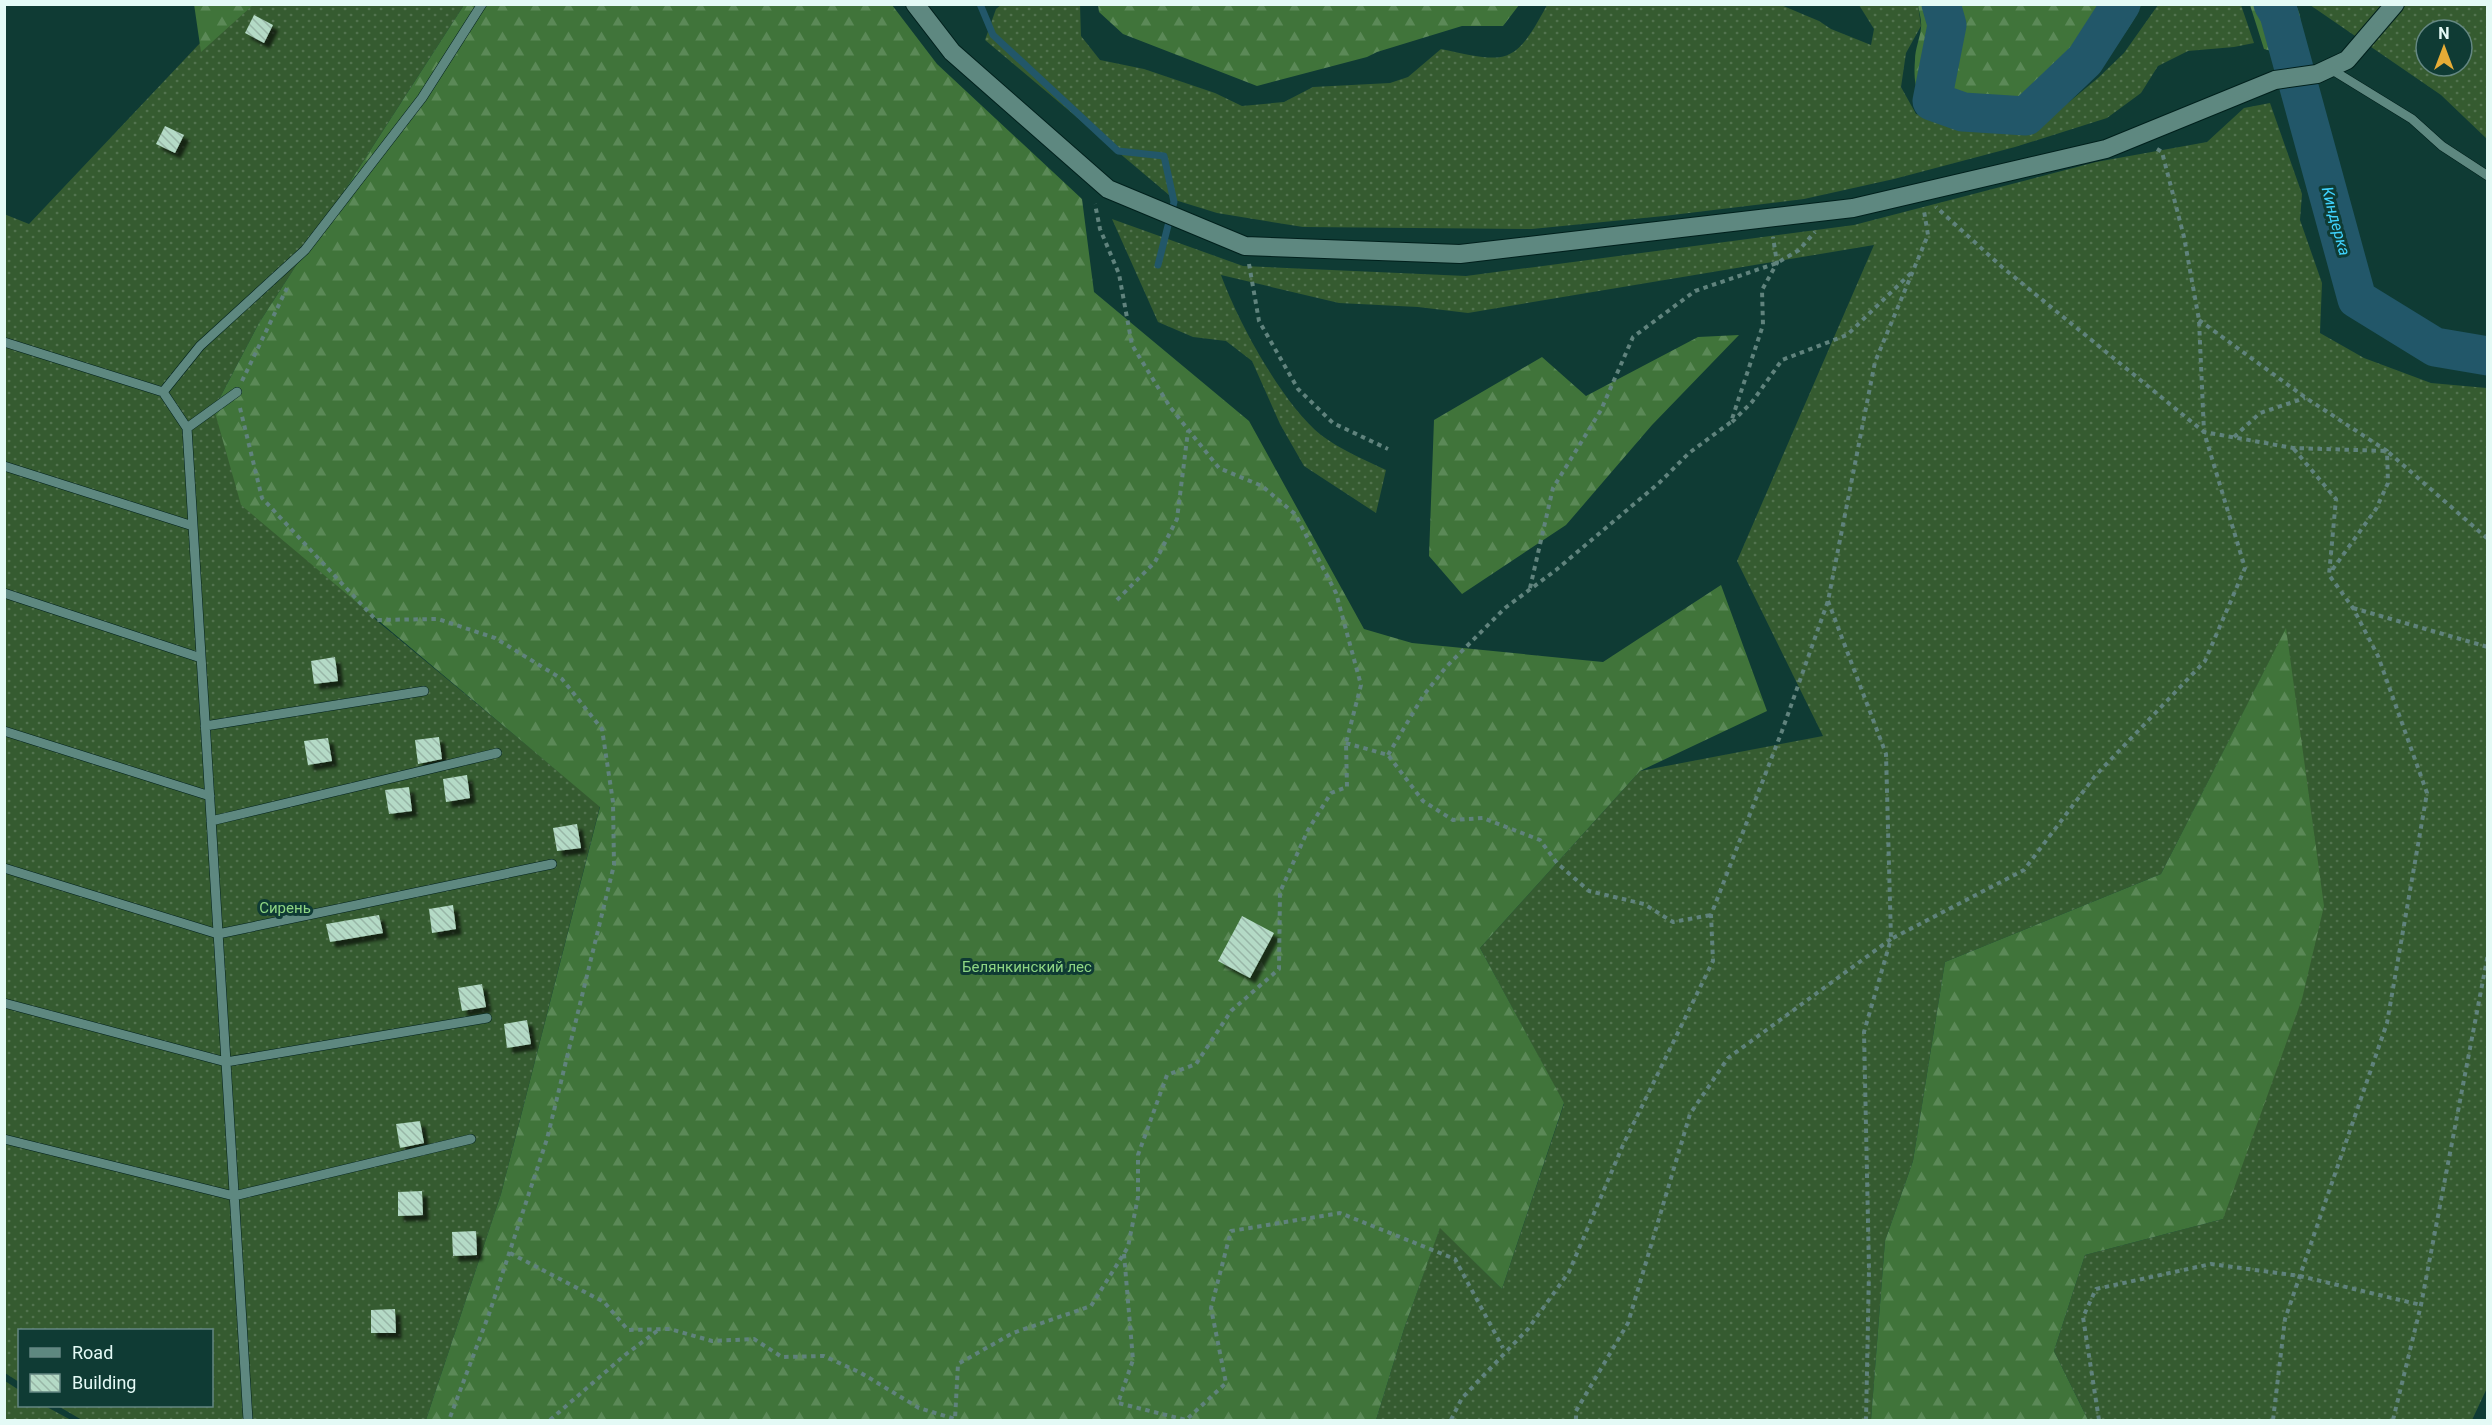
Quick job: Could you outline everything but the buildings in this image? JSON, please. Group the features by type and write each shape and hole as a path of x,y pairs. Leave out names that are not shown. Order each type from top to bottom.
{"street":[{"path":"915,4 952,52 1108,189 1245,246 1460,254 1833,211 2106,149 2275,80 2323,71 2347,60 2395,4"}],"lane":[{"path":"163,392 200,346 305,250 422,98 482,4"},
{"path":"2323,71 2412,119 2442,146 2487,176"},
{"path":"4,342 163,392 187,428 248,1420"},
{"path":"187,428 237,393"},
{"path":"4,466 193,526"},
{"path":"4,594 201,658"},
{"path":"205,726 424,691"},
{"path":"4,732 210,796"},
{"path":"211,821 497,753"},
{"path":"4,868 218,934 552,864"},
{"path":"4,1004 226,1062 487,1018"},
{"path":"4,1139 234,1196 471,1139"}],"path":[{"path":"1576,1420 1576,1411 1628,1323 1690,1114 1728,1058 1891,939 2024,870 2095,776 2205,661 2245,568 2204,432 2199,320 2184,237 2162,152 2134,138"},
{"path":"510,1253 604,1302 628,1330 670,1329 712,1341 754,1339 782,1357 825,1356 861,1373 919,1408 955,1419 958,1364 1013,1333 1091,1306 1128,1247 1138,1197 1138,1155 1167,1074 1196,1064 1231,1011 1279,969 1280,892 1308,830 1331,793 1347,787 1346,743 1361,685 1336,593 1295,514 1262,486 1219,468 1170,407 1132,345 1119,274 1100,229 1087,171"},
{"path":"1451,1420 1462,1398 1528,1329 1569,1272 1623,1144 1713,961 1711,915 1782,730 1828,601 1875,362 1928,235 1920,192"},
{"path":"1920,192 2001,267 2204,432 2294,448 2387,451"},
{"path":"1530,589 1552,488 1601,410 1634,338 1695,291 1777,263 1799,250 1833,211"},
{"path":"1731,422 1763,325 1762,290 1777,263 1771,218"},
{"path":"1245,246 1259,321 1298,389 1333,423 1388,449"},
{"path":"1388,755 1423,696 1446,667 1505,608 1659,483 1689,453 1731,422 1752,402 1782,360 1847,335 1913,270"},
{"path":"291,281 237,393 262,498 376,620 438,619 495,638 562,679 602,729 613,802 614,865 547,1139 510,1253 449,1420"},
{"path":"2199,320 2306,398 2387,451 2487,539"},
{"path":"2234,437 2260,413 2306,398"},
{"path":"1117,600 1155,562 1177,519 1188,430"},
{"path":"2273,1420 2285,1319 2387,1023 2427,793 2378,657 2353,608 2329,575 2336,499 2294,448"},
{"path":"2329,575 2376,509 2388,483 2387,451"},
{"path":"1828,601 1886,754 1891,939 1864,1032 1869,1270 1866,1420"},
{"path":"2353,608 2487,647"},
{"path":"1346,743 1388,755 1423,801 1453,820 1483,818 1540,840 1557,862 1589,891 1644,904 1673,922 1711,915"},
{"path":"2392,1420 2421,1305 2487,954"},
{"path":"1124,1254 1132,1360 1118,1403 1129,1406 1186,1420 1226,1383 1211,1308 1231,1232 1340,1213 1455,1259 1503,1348"},
{"path":"2099,1420 2083,1317 2096,1289 2211,1264 2300,1276 2421,1305"},
{"path":"550,1420 625,1355 658,1330"}],"green space":[{"path":"194,4 253,4 253,5 201,52"},
{"path":"1098,4 1519,5 1503,26 1462,26 1367,57 1257,86 1123,34 1099,12"},
{"path":"1918,4 2141,5 2132,23 2106,55 2075,85 2026,123 1969,119 1939,112 1928,106 1918,93 1915,79 1915,56 1921,25"},
{"name":"Сирень","path":"236,5 464,5 259,323 214,409 376,620 600,806 501,1194 426,1420 82,1420 60,1407 213,1407 213,1329 18,1329 18,1381 5,1373 4,214 29,224"},
{"name":"Белянкинский лес","path":"464,5 892,5 937,64 1082,199 1094,292 1249,421 1364,629 1412,643 1603,662 1721,585 1767,711 1640,771 1480,948 1564,1103 1502,1289 1440,1228 1404,1329 1376,1420 426,1420 501,1194 600,807 241,505 214,409 259,323"},
{"path":"1001,5 1080,5 1081,36 1100,60 1144,69 1215,93 1242,106 1284,102 1313,87 1390,83 1408,77 1441,49 1481,57 1495,58 1506,55 1516,50 1526,40 1547,5 1781,5 1871,45 1874,29 1859,5 1918,5 1921,26 1906,53 1901,87 1916,114 1956,123 2015,128 2069,102 2098,78 2124,53 2158,5 2241,5 2254,43 2188,51 2158,66 2141,93 2107,118 2015,147 1894,179 1804,199 1532,229 1303,227 1217,213 1175,200 985,40 996,9"},
{"path":"2250,5 2296,5 2300,15 2301,49 2279,53 2264,49"},
{"path":"2310,5 2487,5 2487,139 2441,95 2416,78 2474,78 2474,18 2414,18 2414,76"},
{"path":"2270,103 2302,194 2300,220 2322,283 2320,333 2364,358 2431,383 2487,388 2488,1386 2472,1420 2088,1420 2054,1351 2085,1255 2223,1219 2286,629 2161,874 1945,962 1913,1161 1885,1241 1871,1420 1376,1420 1404,1329 1440,1227 1502,1289 1564,1104 1480,948 1640,771 1823,736 1737,561 1874,245 1468,313 1418,307 1339,303 1221,275 1238,315 1263,361 1306,421 1336,445 1386,470 1376,513 1304,466 1280,424 1252,361 1226,341 1193,337 1158,322 1112,219 1243,266 1466,276 1854,225 2096,162 2207,142 2244,108"},
{"path":"1739,335 1652,425 1566,525 1462,594 1429,556 1434,420 1542,357 1586,396 1698,337"},
{"path":"2286,628 2324,906 2302,999 2223,1219 2085,1255 2054,1351 2088,1420 1871,1420 1885,1241 1913,1161 1945,962 2161,874"},
{"path":"5,1381 18,1389 18,1407 47,1407 71,1420 5,1420"}],"waterway":[{"path":"980,4 993,35 1118,151 1164,156 1174,202 1158,265"},
{"name":"Киндерка","path":"1941,4 1947,25 1932,101 1963,112 2026,116 2085,60 2121,4"},
{"name":"Киндерка","path":"2273,4 2279,14 2357,299 2435,347 2488,356"}]}
